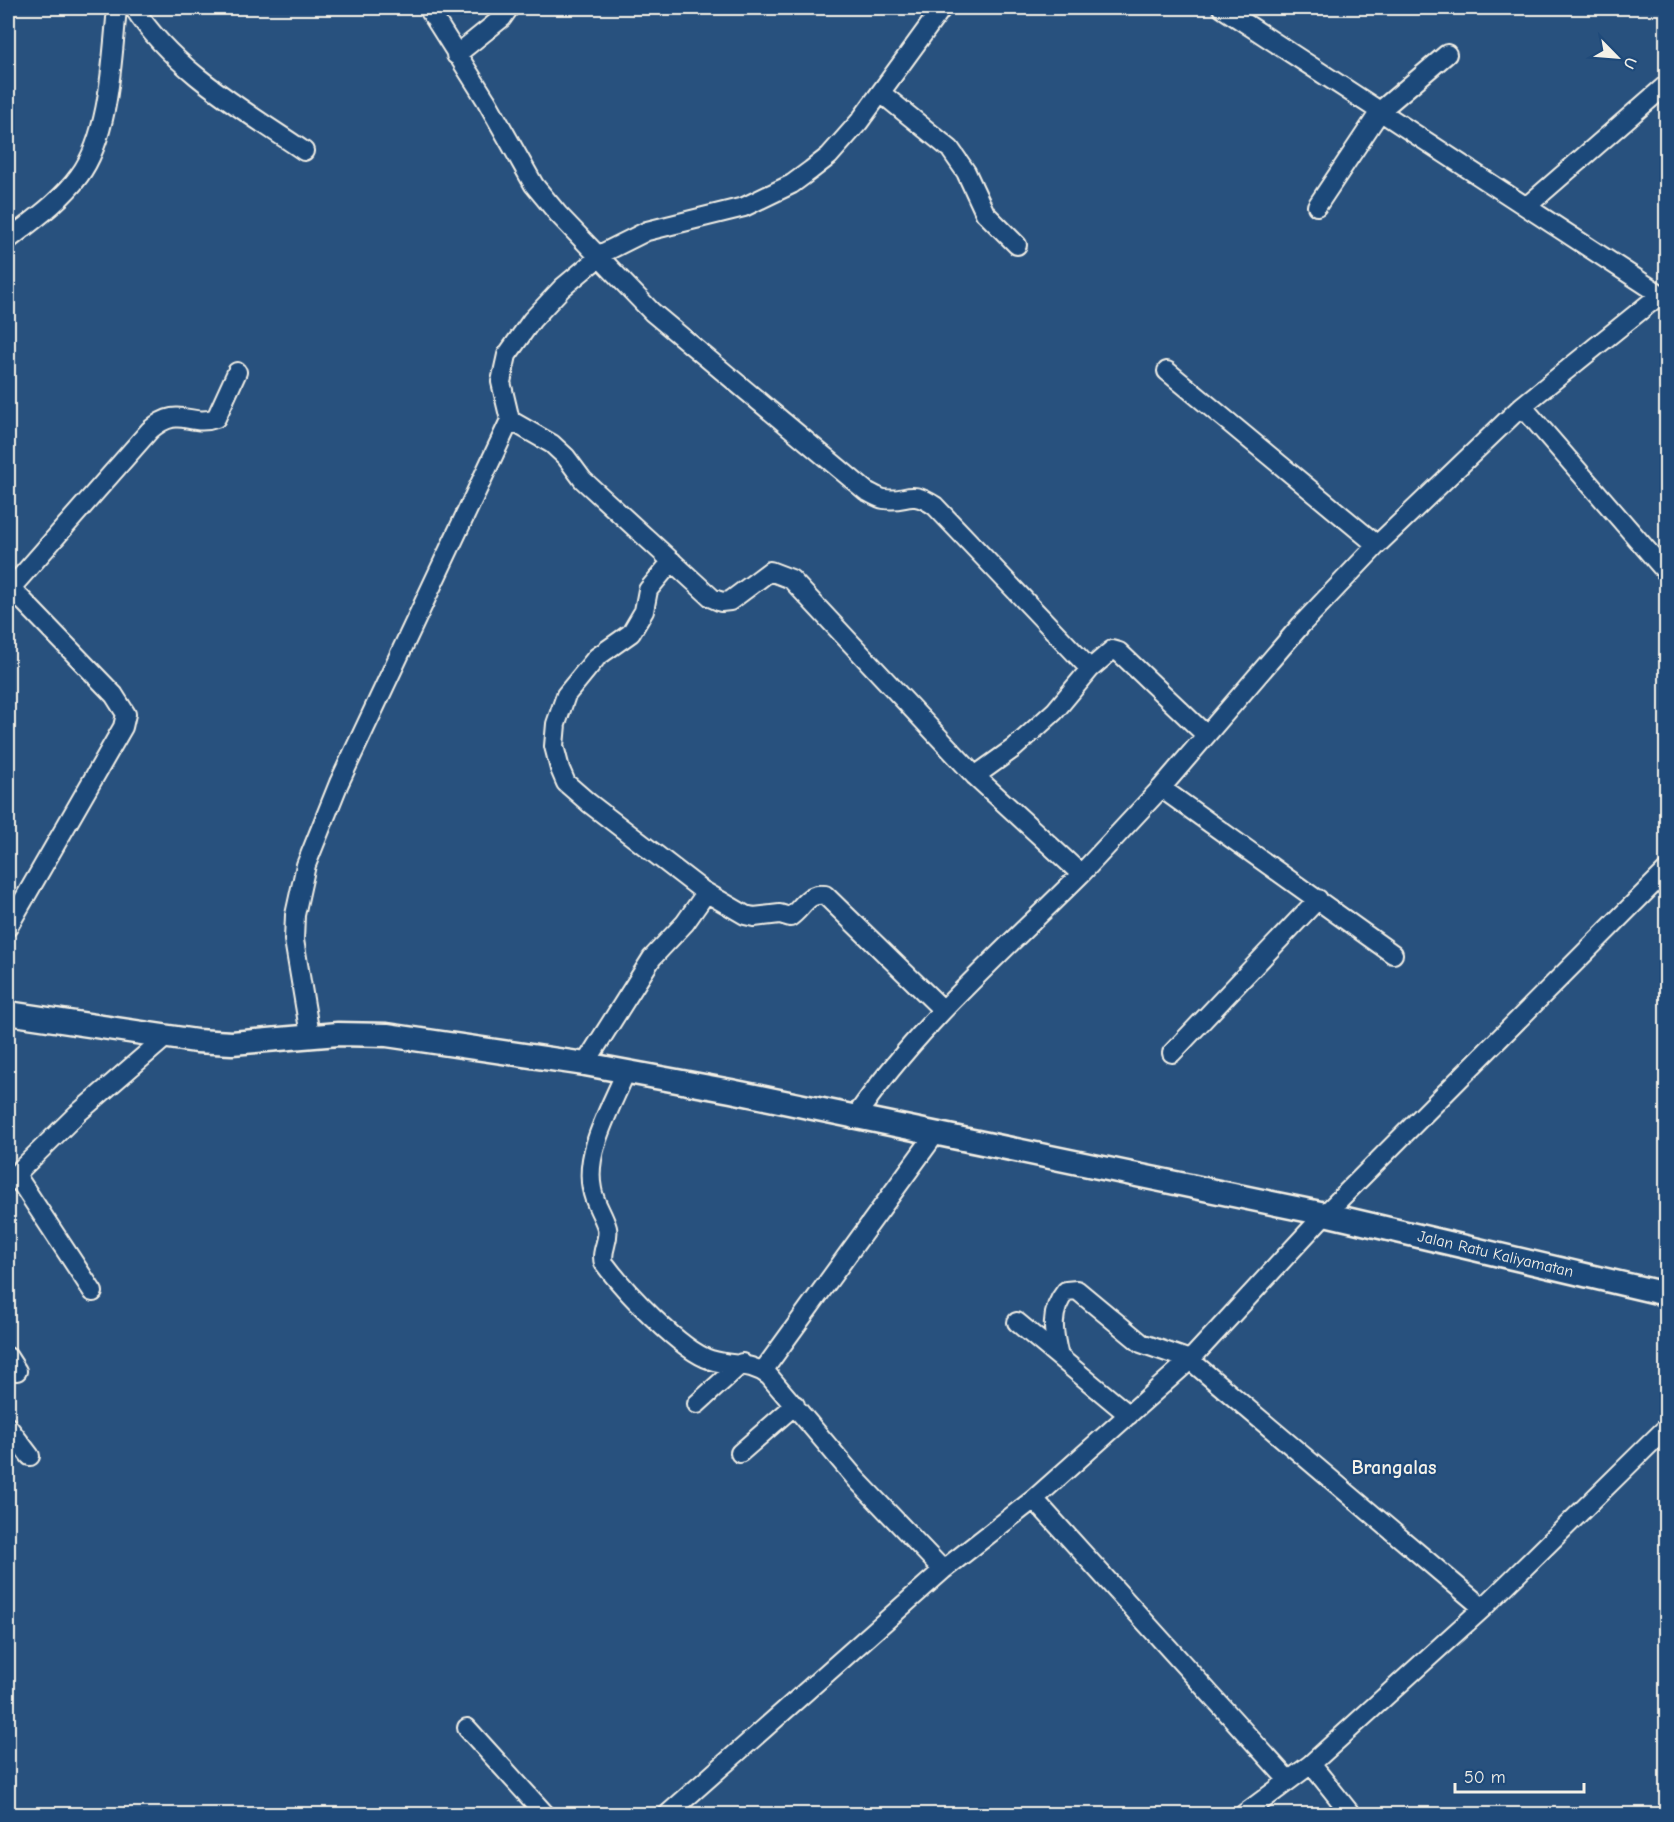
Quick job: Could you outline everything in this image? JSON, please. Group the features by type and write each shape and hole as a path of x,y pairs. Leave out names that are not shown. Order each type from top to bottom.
{"main road":[{"name":"Jalan Ratu Kaliyamatan","path":"8,1012 166,1037 232,1043 310,1035 364,1034 409,1037 585,1064 1325,1214 1666,1294"}],"street":[{"path":"8,240 71,186 88,160 104,109 117,8"},
{"path":"134,8 152,33 209,85 304,151"},
{"path":"428,8 486,100 534,185 558,214 661,319 866,491 884,499 911,495 921,497 935,506 1090,669"},
{"path":"456,54 502,18 509,8"},
{"path":"310,1035 294,940 295,915 306,865 339,783 510,420 501,382 507,355 547,304 600,256 647,231 744,207 792,184 843,141 881,93 942,8"},
{"path":"854,1119 883,1075 943,1010 1082,874 1161,788 1301,625 1377,546 1522,406 1664,296 1222,8"},
{"path":"1317,206 1381,110 1447,54"},
{"path":"1527,206 1666,85"},
{"path":"881,93 950,149 966,172 985,213 1017,244"},
{"path":"1167,371 1377,546"},
{"path":"8,927 123,727 126,714 114,695 9,587 150,430 171,417 204,420 216,418 237,372"},
{"path":"1522,406 1666,572"},
{"path":"510,420 552,444 566,457 584,480 703,591 721,602 729,601 770,571 790,579 975,776 1082,874"},
{"path":"672,561 648,590 644,611 631,633 597,657 566,695 556,724 554,746 566,783 706,893 745,915 754,917 771,914 790,917 798,912 808,898 816,894 825,895 943,1010"},
{"path":"975,776 1014,748 1054,711 1106,652 1112,650 1119,652 1206,735"},
{"path":"1161,788 1393,954"},
{"path":"668,1815 943,1570 1034,1499 1191,1360 1325,1214 1666,871"},
{"path":"585,1064 652,958 685,923 706,893"},
{"path":"1172,1053 1318,899"},
{"path":"93,1293 11,1179 77,1114 166,1037"},
{"path":"626,1071 596,1147 591,1171 594,1198 608,1232 603,1262 615,1278 692,1350 711,1360 742,1363 763,1371 795,1405 857,1480 943,1570"},
{"path":"763,1371 936,1134"},
{"path":"1059,1357 1053,1332 1055,1307 1066,1291 1077,1290 1141,1343 1191,1360 1483,1608"},
{"path":"1017,1322 1130,1415"},
{"path":"697,1404 742,1363"},
{"path":"740,1453 795,1405"},
{"path":"8,1427 30,1456"},
{"path":"1244,1815 1311,1764 1483,1608 1666,1428"},
{"path":"1034,1499 1288,1780"},
{"path":"467,1728 545,1815"},
{"path":"1311,1764 1351,1815"}],"district":[{"name":"Brangalas","path":"1394,1467"}]}
